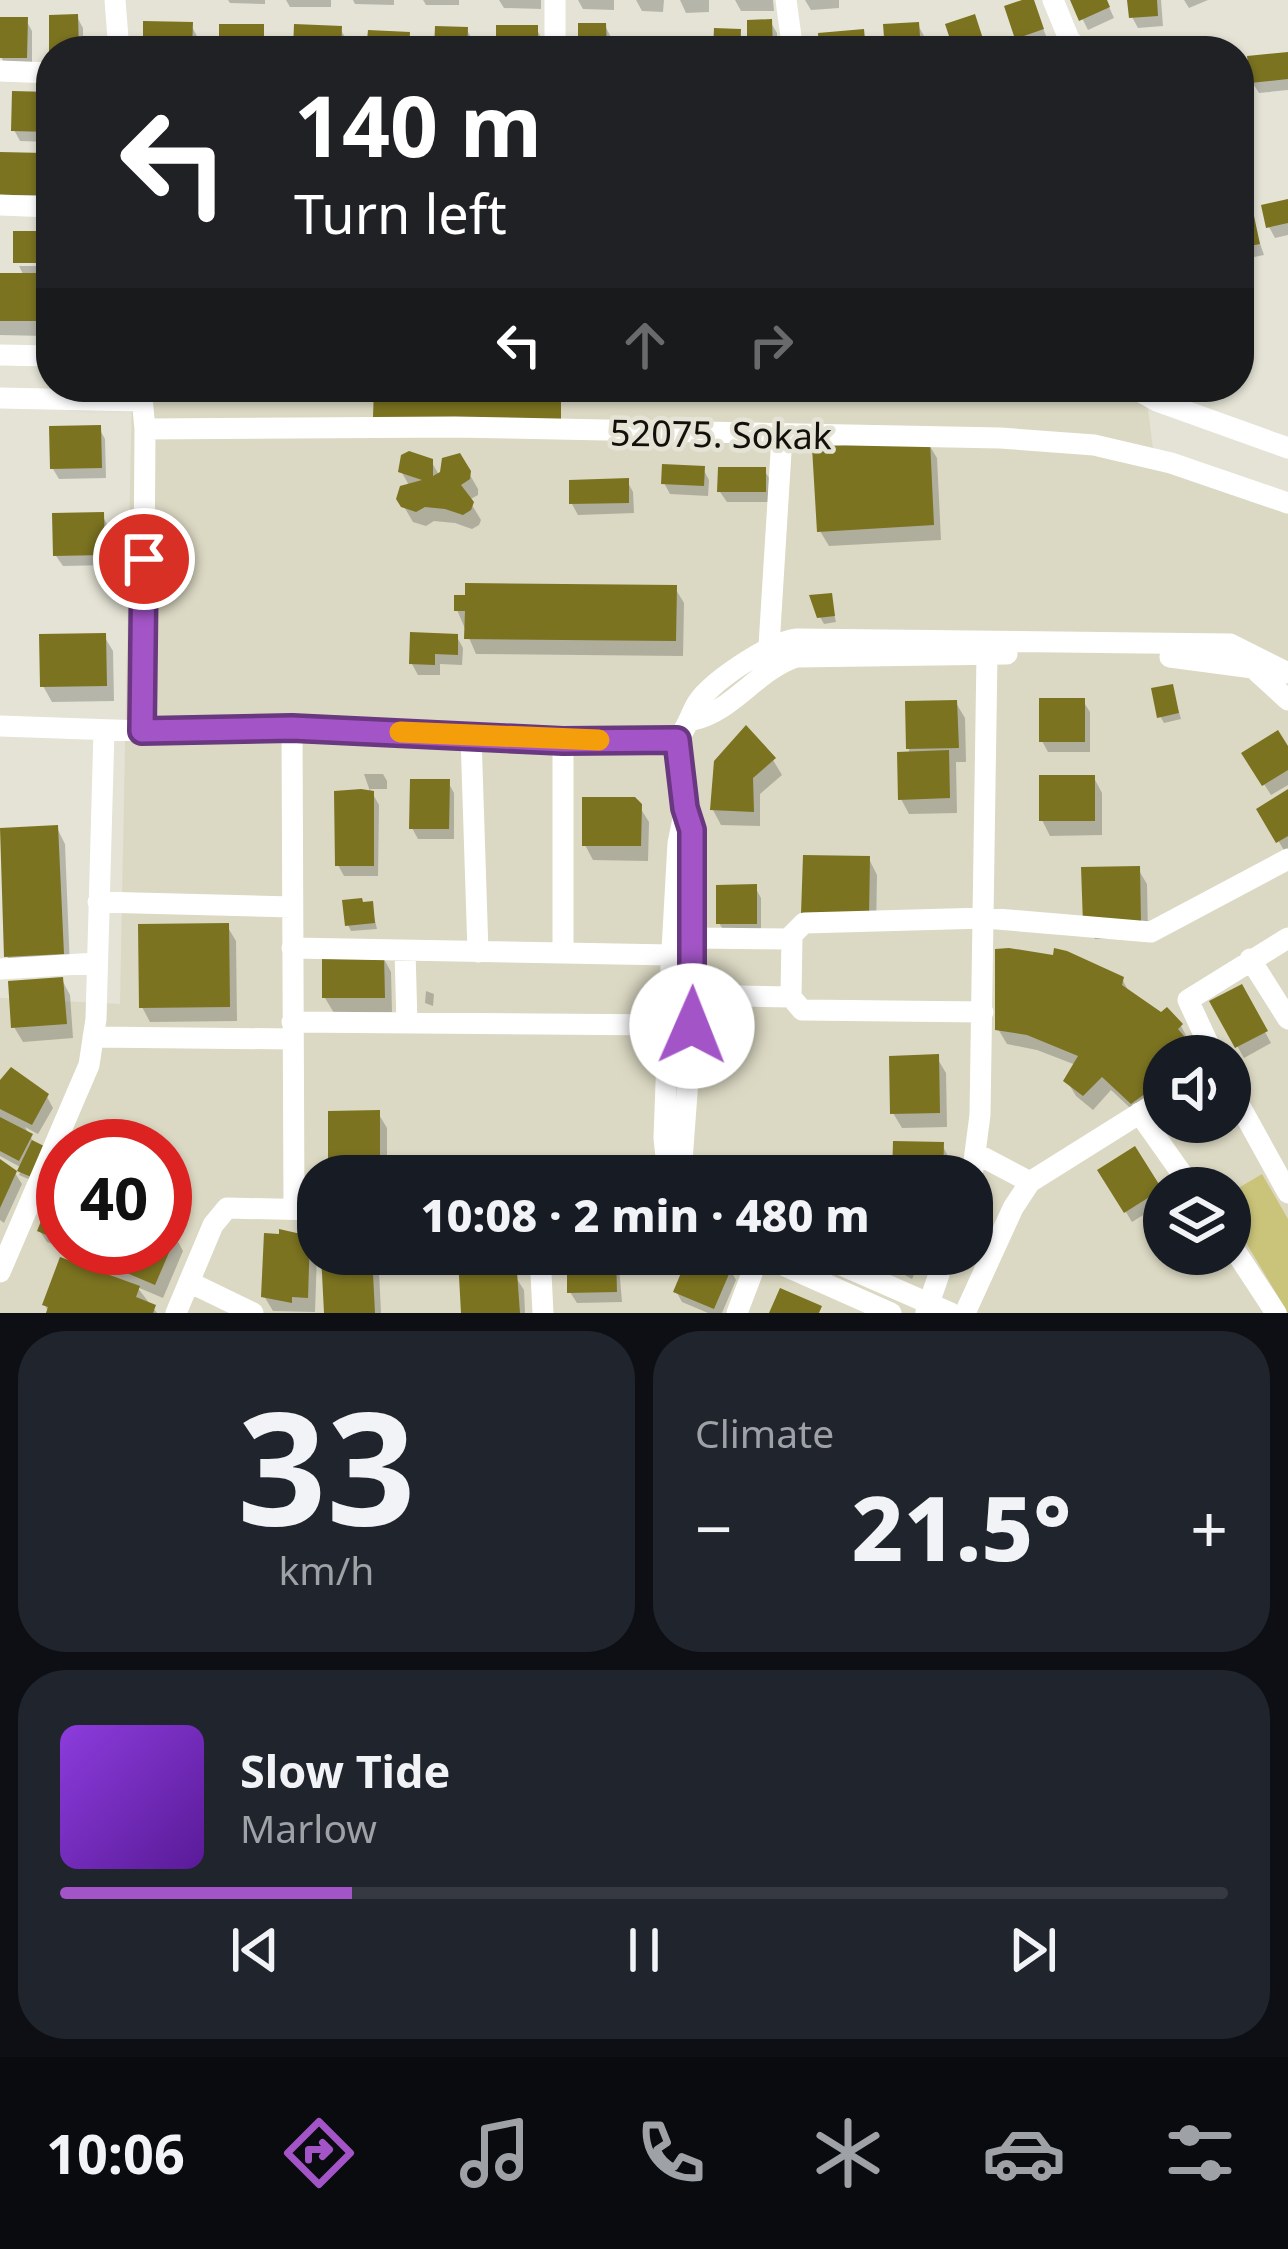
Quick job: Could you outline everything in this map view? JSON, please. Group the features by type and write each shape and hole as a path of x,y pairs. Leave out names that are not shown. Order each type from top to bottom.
{"street":[{"path":"115,0 118,36"},
{"path":"555,0 555,36"},
{"path":"786,0 791,36"},
{"path":"1053,0 1069,36"},
{"path":"0,71 36,72"},
{"path":"0,205 36,206"},
{"path":"0,355 36,356"},
{"path":"0,398 36,397"},
{"path":"142,402 142,731"},
{"path":"1160,402 1288,448"},
{"name":"52075. Sokak","path":"145,429 454,428 1000,438 1094,445 1171,463 1288,503"},
{"path":"769,646 782,436"},
{"path":"682,1155 692,995 692,830 677,740 693,720 695,705 769,646 843,639 1230,644 1288,674"},
{"path":"975,1155 983,1012 987,654"},
{"path":"693,720 710,716 772,664 796,656 1190,657 1253,668 1288,700"},
{"path":"0,726 142,731 292,728 563,741 677,740"},
{"path":"292,728 294,1209"},
{"path":"0,1272 89,1065 104,730"},
{"path":"471,736 478,952"},
{"path":"563,741 563,953"},
{"path":"666,1155 678,843 685,808"},
{"path":"983,1012 806,1011 791,997 794,931 804,923 985,918 1151,932 1284,871"},
{"path":"98,902 292,907"},
{"path":"693,938 792,939"},
{"path":"1204,1035 1188,1000 1288,938"},
{"path":"292,949 672,956"},
{"path":"406,951 407,1023"},
{"path":"1250,959 1288,1019"},
{"path":"0,969 97,963"},
{"path":"692,995 791,997"},
{"path":"93,1037 407,1023 668,1025"},
{"path":"965,1313 1013,1208 1030,1183 1143,1111"},
{"path":"1139,1113 1177,1167"},
{"path":"1251,1126 1288,1193"},
{"path":"993,1171 1030,1183"},
{"path":"176,1313 213,1225 227,1208 297,1209"},
{"path":"541,1275 543,1313"},
{"path":"736,1313 751,1275"},
{"path":"806,1275 891,1313"},
{"path":"859,1275 927,1308 951,1313"},
{"path":"927,1308 939,1275"},
{"path":"1251,1275 1276,1313"},
{"path":"189,1282 250,1312"}],"shaded area":[{"path":"132,402 1147,402 1155,464 1288,509 1288,1313 0,1313 0,998 120,1004"},
{"path":"1262,1174 1288,1219 1288,1313 1251,1251 1251,1181"}],"building":[{"path":"1034,0 1044,29 1014,36 1004,6"},
{"path":"1070,0 1107,0 1110,7 1079,21"},
{"path":"1127,0 1157,0 1158,16 1129,18"},
{"path":"78,14 79,36 49,36 49,15"},
{"path":"975,14 982,36 949,36 945,24"},
{"path":"0,17 28,17 27,58 0,58"},
{"path":"772,19 773,36 747,36 747,20"},
{"path":"143,21 193,22 193,36 143,36"},
{"path":"919,22 920,36 884,36 883,24"},
{"path":"578,23 606,23 606,36 578,36"},
{"path":"219,24 264,24 264,36 219,36"},
{"path":"294,24 342,26 342,36 294,36"},
{"path":"496,25 538,25 538,36 496,36"},
{"path":"435,26 468,27 468,36 435,36"},
{"path":"714,28 741,29 741,36 714,36"},
{"path":"864,29 865,36 818,36"},
{"path":"368,30 410,32 410,36 367,36"},
{"path":"1288,52 1288,79 1254,83 1254,55"},
{"path":"12,91 36,92 36,132 11,131"},
{"path":"0,152 36,153 36,195 0,195"},
{"path":"1288,199 1288,223 1266,228 1261,205"},
{"path":"13,231 36,231 36,263 13,263"},
{"path":"0,273 36,273 36,321 0,321"},
{"path":"374,402 561,402 561,421 373,417"},
{"path":"101,425 102,468 50,469 49,426"},
{"path":"930,440 934,525 817,532 812,447"},
{"path":"409,451 433,459 433,476 440,472 442,458 460,453 471,471 470,479 461,485 474,502 471,510 463,515 445,509 425,507 416,512 401,507 396,499 400,486 422,480 398,472 401,455"},
{"path":"662,464 705,466 704,486 661,484"},
{"path":"718,467 766,467 766,492 717,492"},
{"path":"629,478 629,503 569,504 569,480"},
{"path":"104,512 105,555 53,556 52,513"},
{"path":"465,583 677,585 676,641 464,639 465,611 454,611 454,595 465,595"},
{"path":"832,593 835,616 817,618 809,595"},
{"path":"410,632 458,634 458,655 435,654 435,665 409,664"},
{"path":"106,633 107,686 40,687 39,634"},
{"path":"1173,684 1179,713 1157,718 1151,688"},
{"path":"1039,698 1085,698 1085,742 1039,742"},
{"path":"957,700 959,748 906,749 905,701"},
{"path":"746,725 776,758 753,778 754,812 710,810 714,761"},
{"path":"1278,730 1288,746 1288,770 1262,786 1241,753"},
{"path":"949,750 950,798 898,800 897,752"},
{"path":"1039,775 1095,775 1095,821 1039,821"},
{"path":"410,779 450,779 449,829 409,829"},
{"path":"1288,789 1288,836 1276,843 1256,809"},
{"path":"334,791 374,791 374,866 335,866"},
{"path":"582,797 635,797 642,804 641,846 582,846"},
{"path":"58,825 64,954 4,957 0,828"},
{"path":"803,855 870,856 869,916 801,914"},
{"path":"1140,866 1141,923 1083,924 1081,867"},
{"path":"757,884 757,924 716,924 716,885"},
{"path":"342,900 373,901 375,923 345,926"},
{"path":"229,923 230,1007 139,1008 138,924"},
{"path":"1054,948 1067,951 1124,977 1122,985 1161,1012 1167,1007 1183,1024 1178,1029 1183,1035 1143,1035 1143,1095 1131,1104 1102,1077 1083,1096 1063,1081 1078,1056 1027,1035 995,1030 995,949 1053,955"},
{"path":"384,954 385,998 322,998 322,955"},
{"path":"63,977 67,1024 11,1028 8,981"},
{"path":"1242,984 1268,1031 1251,1040 1251,1035 1228,1035 1209,1001"},
{"path":"939,1054 940,1113 890,1114 889,1056"},
{"path":"11,1067 49,1094 32,1125 0,1109 0,1080"},
{"path":"380,1110 380,1155 328,1155 328,1111"},
{"path":"0,1117 33,1134 19,1161 0,1151"},
{"path":"32,1140 36,1142 36,1179 17,1171"},
{"path":"893,1141 944,1142 944,1155 893,1155"},
{"path":"1135,1146 1148,1167 1143,1167 1143,1201 1124,1213 1097,1170"},
{"path":"0,1159 17,1171 0,1208"},
{"path":"279,1229 297,1233 297,1275 309,1275 308,1298 292,1297 292,1303 261,1297 264,1233 279,1234"},
{"path":"53,1275 110,1275 140,1286 136,1297 156,1305 153,1313 46,1313 48,1307 42,1305"},
{"path":"131,1275 159,1275 155,1285"},
{"path":"322,1275 373,1275 375,1313 324,1313"},
{"path":"459,1275 517,1275 520,1313 461,1313"},
{"path":"567,1275 617,1275 617,1292 567,1293"},
{"path":"680,1275 729,1275 714,1309 673,1292"},
{"path":"780,1288 822,1306 819,1313 769,1313"}],"slow traffic":[{"path":"400,732 599,740"}],"route":[{"path":"144,559 142,731 292,728 563,741 677,740 692,830 692,1026"}]}
